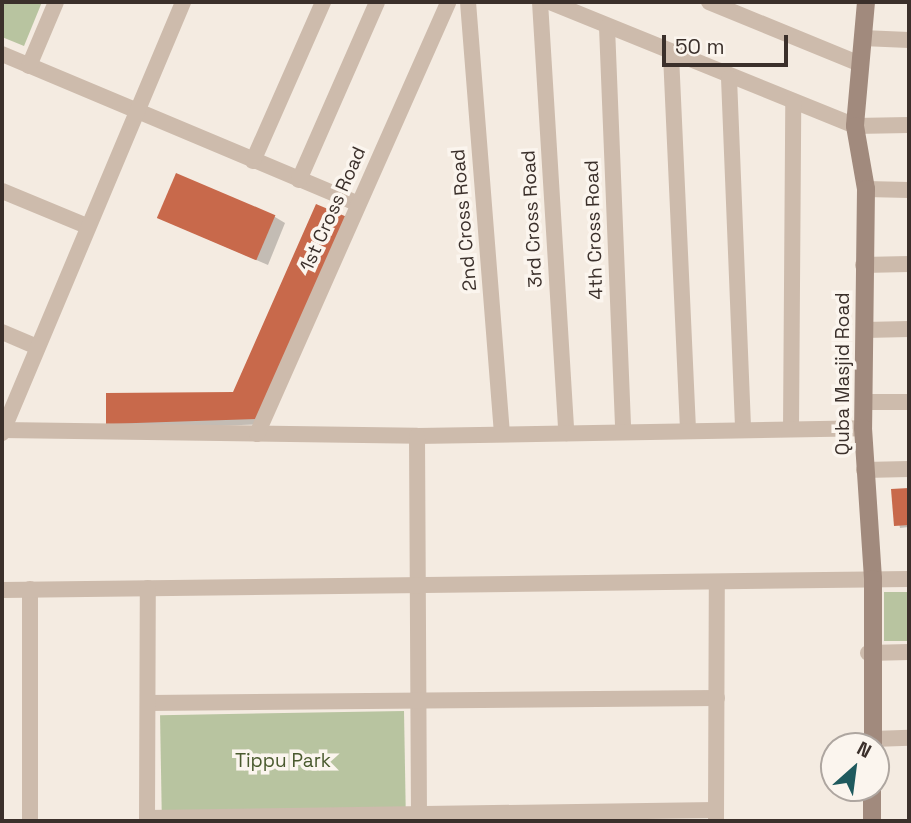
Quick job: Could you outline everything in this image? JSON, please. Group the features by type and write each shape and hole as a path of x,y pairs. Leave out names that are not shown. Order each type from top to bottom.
{"street":[{"path":"29,66 56,2"},
{"path":"183,2 2,431 417,436 863,428"},
{"path":"253,161 323,2"},
{"path":"299,180 377,2"},
{"name":"1st Cross Road","path":"257,434 448,2"},
{"name":"2nd Cross Road","path":"468,2 502,434"},
{"name":"3rd Cross Road","path":"540,2 566,433"},
{"path":"550,2 671,55 855,127 909,125"},
{"path":"709,2 860,64"},
{"name":"Quba Masjid Road","path":"866,2 855,127 866,189 863,428 873,579 868,653 872,732"},
{"name":"4th Cross Road","path":"607,27 623,432"},
{"path":"862,38 909,40"},
{"path":"2,54 136,113 358,204"},
{"path":"671,55 688,431"},
{"path":"729,78 743,430"},
{"path":"792,429 793,102"},
{"path":"866,189 909,190"},
{"path":"2,191 87,226"},
{"path":"863,265 909,264"},
{"path":"865,330 909,329"},
{"path":"2,332 36,346"},
{"path":"864,402 909,401"},
{"path":"417,436 419,819"},
{"path":"864,470 909,469"},
{"path":"2,590 909,579"},
{"path":"148,588 147,820 419,819 716,816 717,583"},
{"path":"30,589 30,821"},
{"path":"868,653 909,652"},
{"path":"148,703 717,698"},
{"path":"890,741 909,738"},
{"path":"872,802 872,821"}],"green space":[{"path":"2,2 42,2 24,46 2,37"},
{"path":"884,592 909,592 909,641 884,641"},
{"name":"Tippu Park","path":"404,711 406,809 162,813 160,715"}],"building":[{"path":"176,173 275,215 256,260 157,218"},
{"path":"316,204 347,217 259,419 106,424 106,393 233,392"},
{"path":"909,488 909,525 894,526 891,489"}]}
